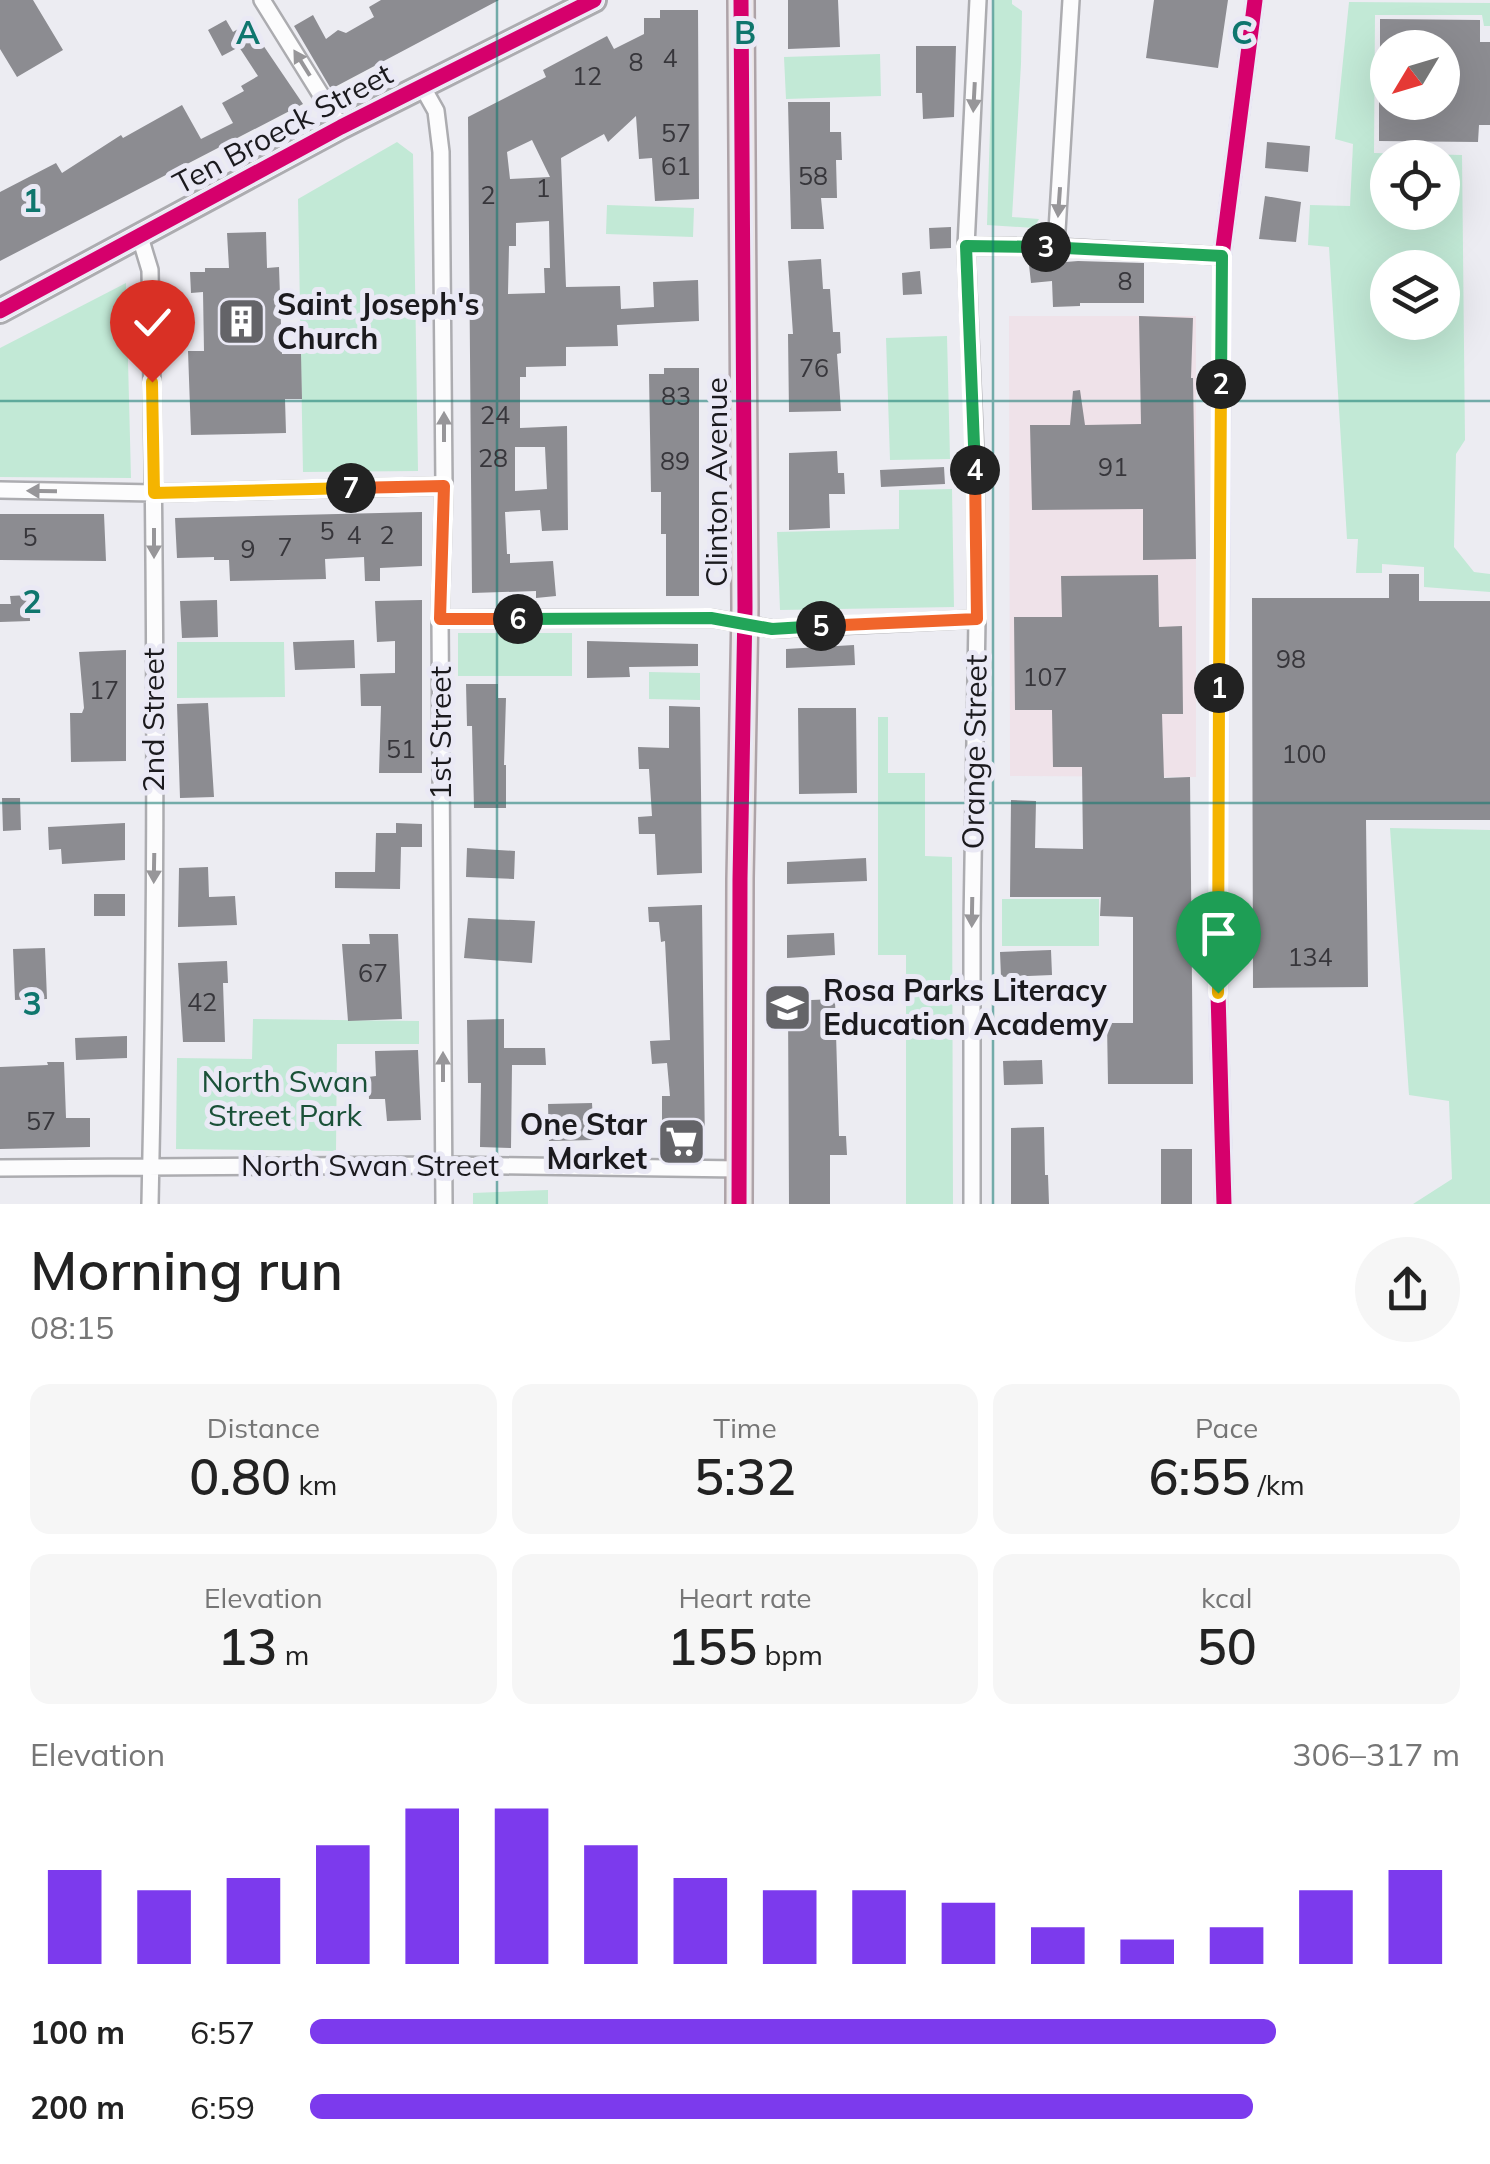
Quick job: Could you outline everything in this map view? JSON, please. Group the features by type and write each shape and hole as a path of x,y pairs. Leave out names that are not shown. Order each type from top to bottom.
{"main road":[{"name":"Clinton Avenue","path":"739,1204 745,624 741,0"}],"street":[{"path":"262,0 341,126"},
{"name":"Ten Broeck Street","path":"0,311 341,126 594,0"},
{"name":"Orange Street","path":"972,1204 977,619 966,246 978,0"},
{"path":"1056,247 1071,0"},
{"path":"1224,1204 1218,993 1222,256 1255,0"},
{"name":"1st Street","path":"422,86 436,112 442,152 444,1204"},
{"name":"2nd Street","path":"140,237 150,270 154,493 150,1204"},
{"path":"966,246 1222,256"},
{"path":"0,490 154,493 444,486"},
{"path":"440,619 711,618 772,629 977,619"},
{"name":"North Swan Street","path":"0,1168 444,1165 739,1169"}],"shaded area":[{"path":"1009,316 1196,316 1196,777 1010,776"}],"green space":[{"path":"994,0 1012,0 1022,11 1012,217 1039,219 1034,228 987,225"},
{"path":"1349,2 1490,3 1490,26 1484,26 1482,15 1375,15 1375,30 1370,30 1370,120 1374,120 1374,140 1370,140 1370,230 1460,230 1462,155 1465,440 1456,454 1454,547 1474,572 1490,574 1490,592 1424,587 1424,567 1382,564 1382,573 1356,573 1358,539 1347,539 1329,247 1308,245 1310,205 1350,206 1353,144 1335,139"},
{"path":"880,54 881,96 786,99 784,57"},
{"path":"397,142 413,154 418,471 303,472 298,199"},
{"path":"607,205 694,208 693,237 606,234"},
{"path":"126,283 131,478 0,477 0,348"},
{"path":"947,336 950,459 890,460 886,338"},
{"path":"952,489 954,607 780,610 777,532 899,529 899,490"},
{"path":"458,633 572,633 572,676 458,676"},
{"path":"177,642 284,642 285,697 177,698"},
{"path":"649,672 700,673 700,700 649,699"},
{"path":"878,717 888,717 888,773 925,773 925,856 952,857 953,1204 906,1204 906,955 878,955"},
{"path":"1390,828 1490,830 1490,1204 1413,1204 1452,1179 1449,1101 1409,1095"},
{"path":"1002,899 1099,899 1099,946 1002,946"},
{"name":"North Swan Street Park","path":"253,1019 419,1021 419,1044 337,1044 336,1151 176,1149 177,1058 252,1059"},
{"path":"548,1190 548,1204 473,1204 473,1193"}],"building":[{"path":"0,0 33,0 63,50 17,77 0,49"},
{"path":"381,0 499,0 331,89 294,26 313,15 326,39 338,30 346,33 374,17 369,7"},
{"path":"788,0 838,0 840,47 788,49"},
{"path":"1154,0 1228,0 1218,68 1146,58"},
{"path":"660,10 698,10 699,199 655,201 652,158 639,159 636,116 608,142 604,134 561,158 566,287 620,286 621,309 654,307 653,282 698,280 699,321 617,325 618,346 566,347 566,366 526,367 526,377 520,377 520,428 567,426 568,530 542,531 540,510 505,512 507,554 510,563 553,561 556,596 536,598 536,591 472,593 468,117 546,77 543,70 607,36 614,49 644,34 644,18 660,18","holes":["532,140 550,177 510,179 507,152","549,221 550,268 544,268 545,293 508,294 509,246 516,246 516,223","515,447 545,447 547,489 515,491"]},
{"path":"1380,19 1480,20 1480,42 1490,42 1490,125 1479,125 1478,142 1379,140 1379,120 1460,120 1460,30 1380,30"},
{"path":"226,20 233,32 248,23 303,104 0,261 0,192 56,163 62,173 121,135 123,138 182,105 201,139 233,123 222,103 244,91 241,86 258,76 239,47 222,56 208,30"},
{"path":"916,46 956,46 954,117 923,119 922,93 916,93"},
{"path":"788,102 830,102 830,132 841,132 842,160 836,160 837,198 821,198 824,229 791,229"},
{"path":"1267,142 1310,146 1308,172 1265,168"},
{"path":"1265,196 1301,202 1296,242 1259,239"},
{"path":"951,227 951,248 930,249 929,228"},
{"name":"Saint Joseph's Church","path":"266,232 267,268 279,267 282,354 301,354 302,399 285,399 286,433 191,435 188,351 204,351 203,292 191,293 190,272 229,268 227,233"},
{"path":"821,259 823,289 830,289 833,332 840,332 841,353 837,354 841,411 789,412 788,334 793,334 788,261"},
{"path":"1078,261 1144,263 1144,303 1053,307 1052,281 1031,283 1029,265"},
{"path":"920,271 922,294 903,295 902,273"},
{"path":"1139,316 1193,318 1196,559 1143,560 1143,509 1032,510 1030,425 1070,425 1073,391 1080,390 1085,425 1141,424"},
{"path":"664,368 699,368 699,596 666,596 661,492 651,492 649,374 664,374"},
{"path":"837,451 838,473 844,473 845,494 829,494 830,528 789,530 789,453"},
{"path":"944,467 945,484 881,487 880,470"},
{"path":"422,512 422,566 380,568 380,581 365,581 364,557 325,559 326,579 230,581 229,560 177,558 175,518"},
{"path":"0,514 104,514 106,561 0,560"},
{"path":"1389,574 1419,574 1419,601 1490,601 1490,820 1366,820 1368,987 1253,988 1252,598 1389,598"},
{"path":"1158,575 1159,627 1182,626 1183,714 1162,714 1164,778 1190,777 1193,1084 1108,1084 1107,1023 1133,1023 1133,917 1100,916 1101,897 1010,897 1011,800 1036,801 1035,848 1083,849 1082,767 1053,767 1052,710 1015,710 1014,617 1062,617 1061,576"},
{"path":"29,595 30,621 0,622 0,604 11,604 10,596"},
{"path":"217,600 218,637 182,638 180,601"},
{"path":"422,600 422,773 379,773 381,706 361,706 360,674 395,673 395,641 377,642 375,601"},
{"path":"354,640 355,668 295,670 293,642"},
{"path":"587,641 698,644 698,666 629,667 630,677 587,678"},
{"path":"854,645 855,665 786,668 786,649"},
{"path":"126,650 126,761 71,762 70,713 82,713 84,708 79,652"},
{"path":"466,684 498,684 498,698 506,698 506,808 474,808 472,726 467,726"},
{"path":"208,703 214,797 180,798 177,704"},
{"path":"669,706 700,707 702,873 657,875 655,834 639,834 638,817 652,816 649,769 639,769 638,747 669,748"},
{"path":"798,708 856,708 857,793 799,794"},
{"path":"2,798 20,798 21,830 3,831"},
{"path":"125,823 125,860 62,864 61,849 49,850 48,827"},
{"path":"396,823 422,824 422,847 401,847 400,889 335,888 335,872 375,872 376,833 396,833"},
{"path":"467,848 515,851 514,879 466,877"},
{"path":"866,858 867,881 787,884 787,862"},
{"path":"208,867 209,897 235,896 237,925 178,927 179,868"},
{"path":"94,894 125,894 125,916 94,916"},
{"path":"702,905 705,1149 662,1149 662,1096 670,1096 667,1063 652,1064 650,1041 670,1040 665,941 661,942 659,922 649,922 648,907"},
{"path":"468,918 535,921 532,963 464,958"},
{"path":"834,933 835,955 787,958 787,935"},
{"path":"369,934 398,934 402,1019 348,1021 342,944 370,944"},
{"path":"45,948 47,999 15,1000 13,949"},
{"path":"1051,950 1052,975 1001,977 1000,952"},
{"path":"227,961 228,983 223,983 225,1042 183,1042 178,963"},
{"path":"835,999 839,1136 846,1136 847,1155 830,1155 830,1204 789,1204 788,1001"},
{"path":"504,1019 504,1048 545,1048 546,1065 512,1065 511,1148 480,1147 481,1083 468,1083 467,1020"},
{"path":"127,1036 127,1058 76,1060 75,1038"},
{"path":"418,1050 421,1120 387,1121 385,1099 369,1099 368,1077 376,1076 375,1051"},
{"path":"1042,1060 1043,1084 1004,1085 1003,1061"},
{"path":"47,1062 64,1062 66,1118 90,1118 90,1147 0,1149 0,1067 48,1065"},
{"path":"592,1103 594,1140 549,1141 548,1104"},
{"path":"1044,1127 1049,1204 1011,1204 1011,1128"},
{"path":"1161,1149 1192,1149 1192,1204 1161,1204"}],"cycle path":[{"path":"0,311 341,127 594,0"},
{"path":"739,1204 745,608 741,0"},
{"path":"1224,1204 1218,993 1222,256 1255,0"}],"place":[{"name":"Saint Joseph's Church","path":"242,322"},
{"name":"Rosa Parks Literacy Education Academy","path":"788,1008"},
{"name":"One Star Market","path":"682,1142"}],"route":[{"path":"152,382 154,493 444,486 440,619 711,618 772,629 977,619 966,246 1222,256 1218,993"}]}
